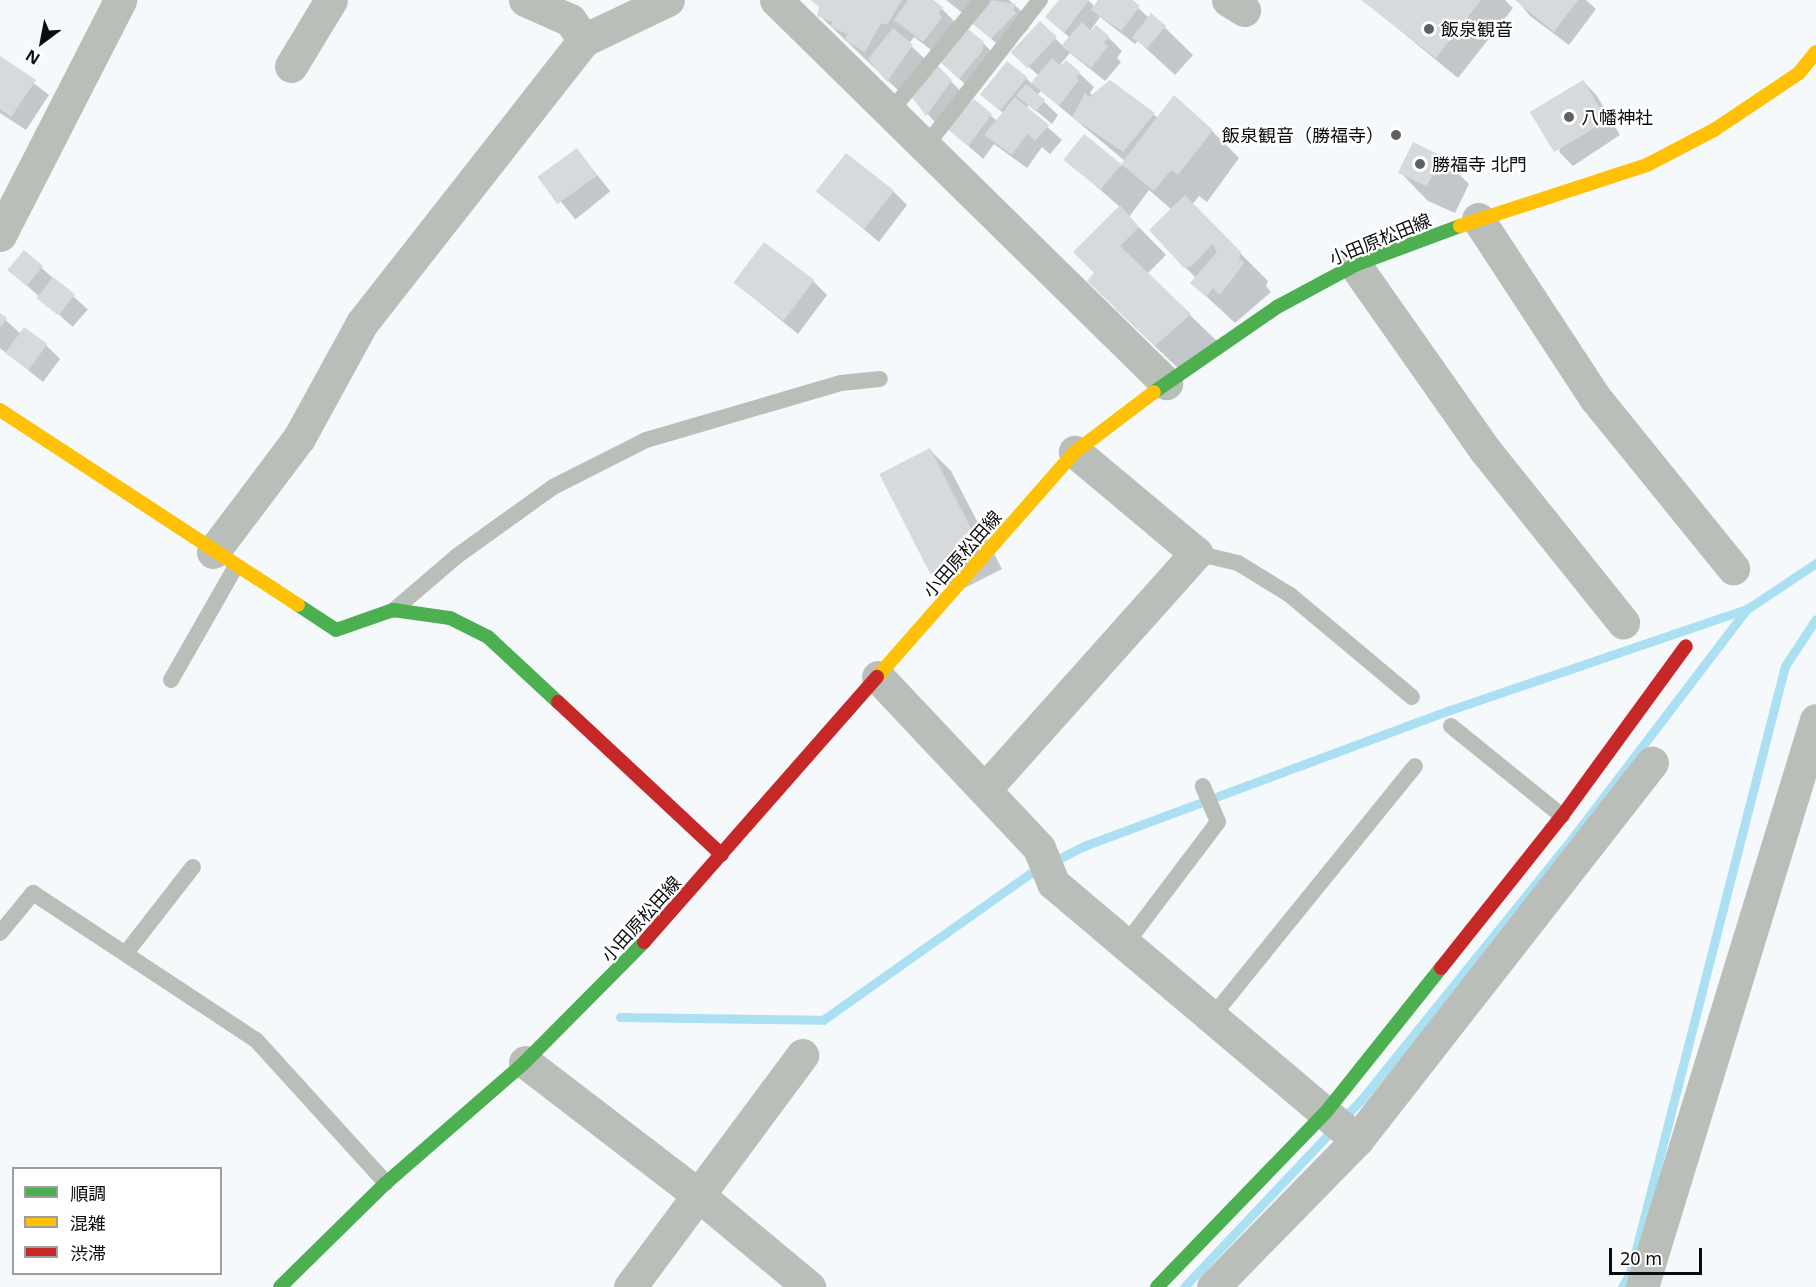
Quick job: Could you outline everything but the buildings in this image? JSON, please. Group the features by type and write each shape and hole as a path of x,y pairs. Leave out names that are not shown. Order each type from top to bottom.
{"main road":[{"name":"小田原松田線","path":"280,1287 386,1183 525,1062 620,969 1075,452 1166,383 1277,307 1355,265 1478,219 1563,195 1647,165 1714,130 1799,73 1816,52"},
{"path":"0,410 336,630 393,610 450,618 488,638 722,855"},
{"path":"1157,1287 1326,1112 1562,816 1686,646"}],"street":[{"path":"1,231 120,0"},
{"path":"291,66 331,0"},
{"path":"525,0 570,20 584,40"},
{"path":"225,559 299,438 362,323 584,40 668,0"},
{"path":"776,0 1166,383"},
{"path":"1478,219 1596,399 1733,567"},
{"path":"1355,265 1485,450 1623,622"},
{"path":"985,789 1196,553 1075,452"},
{"path":"878,677 1039,848 1053,883 1357,1140"},
{"path":"1642,1287 1816,720"},
{"path":"1213,1287 1357,1140 1652,763"},
{"path":"1562,816 1594,840"},
{"path":"630,1287 802,1055"},
{"path":"525,1062 697,1194 809,1287"}],"lane":[{"path":"890,112 982,0"},
{"path":"926,147 1040,0"},
{"path":"393,610 457,556 553,487 646,440 841,383 880,379"},
{"path":"1196,553 1238,563 1290,595 1412,697"},
{"path":"171,680 225,559"},
{"path":"1451,726 1562,816"},
{"path":"1211,1018 1415,766"},
{"path":"1125,945 1218,822 1203,786"},
{"path":"126,953 193,867"},
{"path":"0,933 33,893 126,953 256,1040 386,1183"}],"waterway":[{"path":"620,1017 823,1020 1029,874 1084,846 1450,710 1747,609 1816,563"},
{"path":"1184,1287 1361,1100 1567,845 1747,609"},
{"path":"1622,1287 1630,1273 1785,666 1816,619"}],"traffic: fast":[{"path":"1154,392 1277,307 1355,265 1460,226"},
{"path":"298,605 336,630 393,610 450,618 488,637 558,702"},
{"path":"280,1287 386,1183 525,1062 644,942"},
{"path":"1157,1287 1326,1112 1441,968"}],"traffic: slow":[{"path":"1460,226 1647,165 1714,130 1799,73 1816,52"},
{"path":"877,677 1075,452 1154,392"},
{"path":"0,410 298,605"}],"traffic: jam":[{"path":"1441,968 1562,816 1686,646"},
{"path":"644,942 877,677"},
{"path":"558,702 722,855"}],"place":[{"name":"飯泉観音","path":"1429,29"},
{"name":"八幡神社","path":"1569,117"},
{"name":"飯泉観音（勝福寺）","path":"1396,135"},
{"name":"勝福寺 北門","path":"1420,164"}]}
